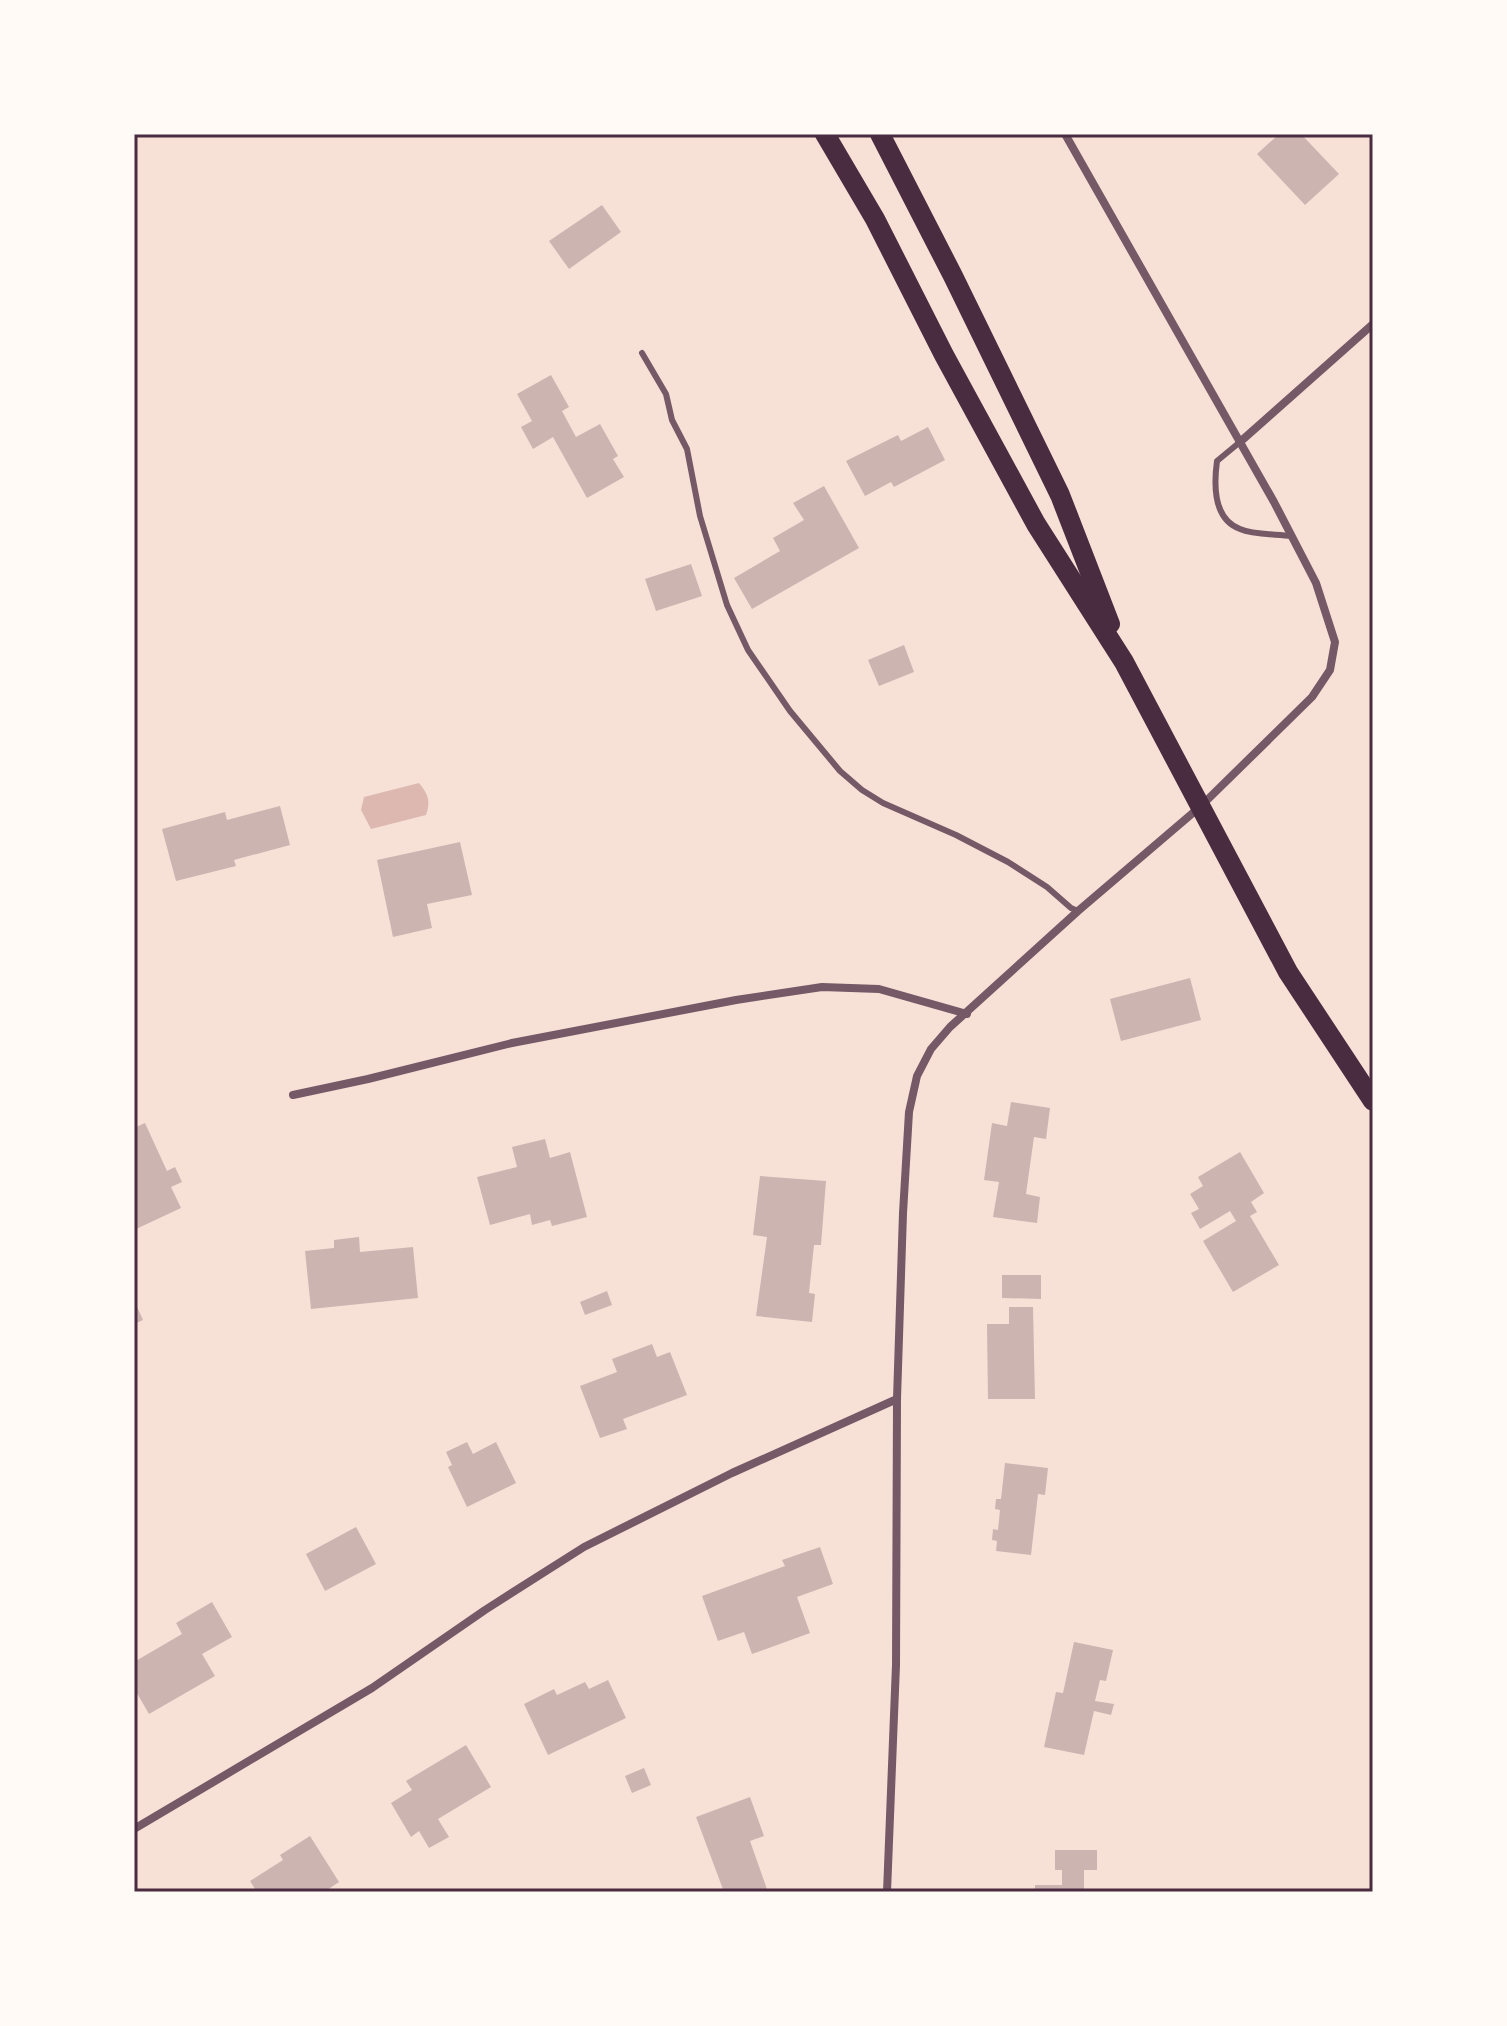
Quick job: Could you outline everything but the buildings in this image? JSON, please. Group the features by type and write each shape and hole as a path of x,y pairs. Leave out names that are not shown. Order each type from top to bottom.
{"main road":[{"path":"825,134 875,219 934,336 1036,524 1124,662 1288,972 1373,1101"},
{"path":"880,134 951,270 1060,495 1124,662"}],"street":[{"path":"887,1892 896,1665 897,1399 904,1190 910,1101 917,1076 931,1049 950,1027 1078,911 1201,806 1312,697 1330,670 1335,642 1316,583 1240,442 1065,134"},
{"path":"1240,442 1373,324"},
{"path":"293,1095 507,1044 736,1000 822,987 879,989 967,1014"},
{"path":"134,1829 372,1688 584,1547 732,1473 897,1399"}],"lane":[{"path":"642,353 666,394 672,420 687,449 700,516 727,605 748,650 790,711 840,771 862,790 883,803 987,850 1028,874 1078,911"},
{"path":"1240,442 1217,461 1214,486 1222,515 1238,529 1291,536"}],"shaded area":[{"path":"419,783 428,798 426,815 371,829 361,810 364,797"}]}
